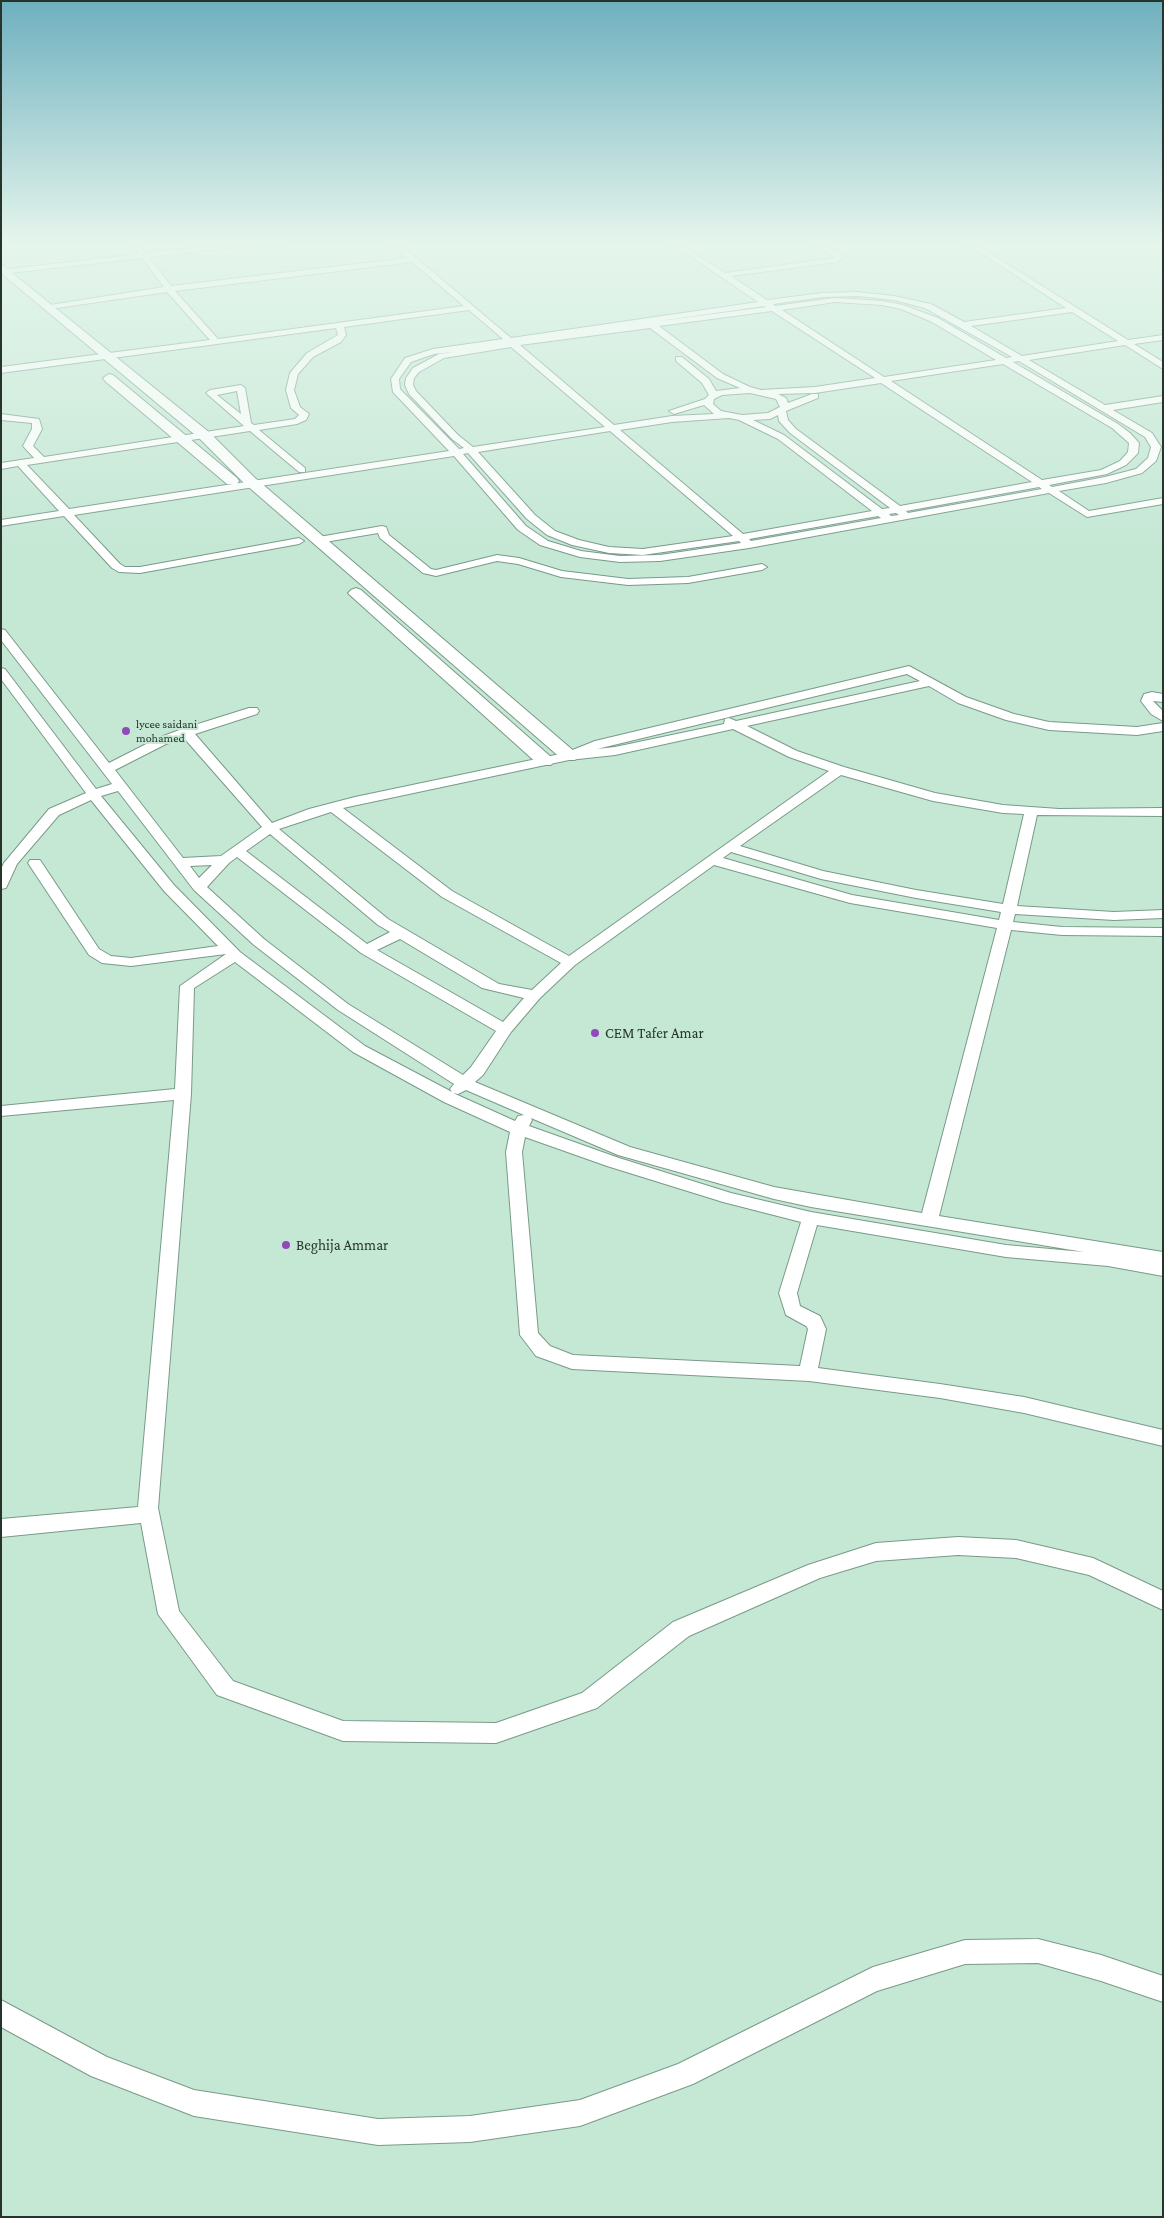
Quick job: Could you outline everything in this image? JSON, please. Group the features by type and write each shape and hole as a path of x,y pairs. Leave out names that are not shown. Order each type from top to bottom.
{"street":[{"path":"92,344 205,436 243,483 314,555"},
{"path":"1,370 198,344"},
{"path":"1,466 205,436 250,426 297,421 304,418 304,414 296,408 290,390 294,373 310,355 331,344"},
{"path":"498,344 433,352 408,360 395,379 396,390 453,449 522,528 544,543 571,552 620,559 660,558 884,516 906,516 1106,480 1139,471 1153,459 1156,447 1148,435 997,344"},
{"path":"502,344 442,356 423,365 410,378 412,392 454,437 468,447 531,517 551,534 576,543 609,550 643,552 745,542"},
{"path":"511,344 612,426 745,542"},
{"path":"677,344 720,376 750,390"},
{"path":"829,344 1087,514 1163,501"},
{"path":"884,516 898,510 1104,472 1122,464 1133,453 1134,444 1127,435 1115,426 974,344"},
{"path":"243,483 302,470 612,426 683,418 728,416 761,418 820,395 887,382 1133,344"},
{"path":"1137,344 1163,356"},
{"path":"1137,344 1163,366"},
{"path":"72,346 182,439 319,540 569,756"},
{"path":"673,355 706,381 711,398 708,405 711,409 728,416"},
{"path":"612,426 680,410 734,390 764,392 815,390 887,382"},
{"path":"764,392 783,400 784,421 792,431 906,516"},
{"path":"1105,408 1163,398"},
{"path":"1,417 36,421 37,429 28,446 42,460"},
{"path":"742,418 781,437 884,516"},
{"path":"250,426 302,470"},
{"path":"1,516 63,510 453,449"},
{"path":"20,463 116,566 128,571 299,541"},
{"path":"1,523 63,510"},
{"path":"319,540 382,529 384,536 426,571 436,573 497,558 519,561 561,574 628,582 688,580 762,567"},
{"path":"344,581 545,761"},
{"path":"1,632 199,887 259,942 343,1007 464,1084 624,1150 774,1193 811,1201 1163,1258"},
{"path":"569,756 599,744 909,670 928,683 962,700 1010,717 1050,726 1093,730 1137,731 1163,727"},
{"path":"1,671 92,794 169,888 232,952 359,1048 450,1098 519,1129 613,1162 729,1198 812,1218 916,1238 1006,1252 1108,1260 1163,1270"},
{"path":"199,887 224,860 270,828 333,806 569,756 614,751 928,683"},
{"path":"1163,698 1152,696 1148,697 1147,701 1163,717"},
{"path":"106,769 151,746 186,732 253,711"},
{"path":"719,716 733,725 793,754 839,770 932,797 1003,809 1059,813 1163,812"},
{"path":"186,732 270,828 365,908 400,934 487,985 535,995"},
{"path":"450,1098 476,1071 505,1029 535,995 570,962 839,770"},
{"path":"1,885 11,863 54,812 92,794 120,786"},
{"path":"333,806 447,894 570,962"},
{"path":"929,1219 1009,909 1030,811"},
{"path":"731,848 821,875 916,894 1009,909 1046,913 1114,916 1163,914"},
{"path":"237,850 366,950 505,1029"},
{"path":"179,862 224,860"},
{"path":"713,860 850,899 1005,924 1062,931 1163,932"},
{"path":"35,863 94,952 108,960 131,962 232,952"},
{"path":"366,950 400,934"},
{"path":"232,952 187,986 182,1094 149,1498 149,1514 169,1614 225,1688 343,1731 496,1733 589,1700 681,1630 815,1571 876,1552 958,1546 1016,1549 1093,1567 1163,1600"},
{"path":"1,1111 182,1094"},
{"path":"530,1112 519,1129 514,1152 529,1335 543,1351 572,1362 809,1374 940,1391 1024,1405 1163,1438"},
{"path":"809,1374 809,1363 817,1330 813,1321 792,1310 788,1293 812,1218"},
{"path":"1,1528 149,1514"},
{"path":"1,2013 100,2067 194,2103 378,2132 470,2129 580,2113 684,2075 873,1980 965,1952 1038,1951 1101,1968 1163,1989"}],"place":[{"name":"lycee saidani mohamed","path":"126,731"},
{"name":"CEM Tafer Amar","path":"595,1033"},
{"name":"Beghija Ammar","path":"286,1245"}]}
